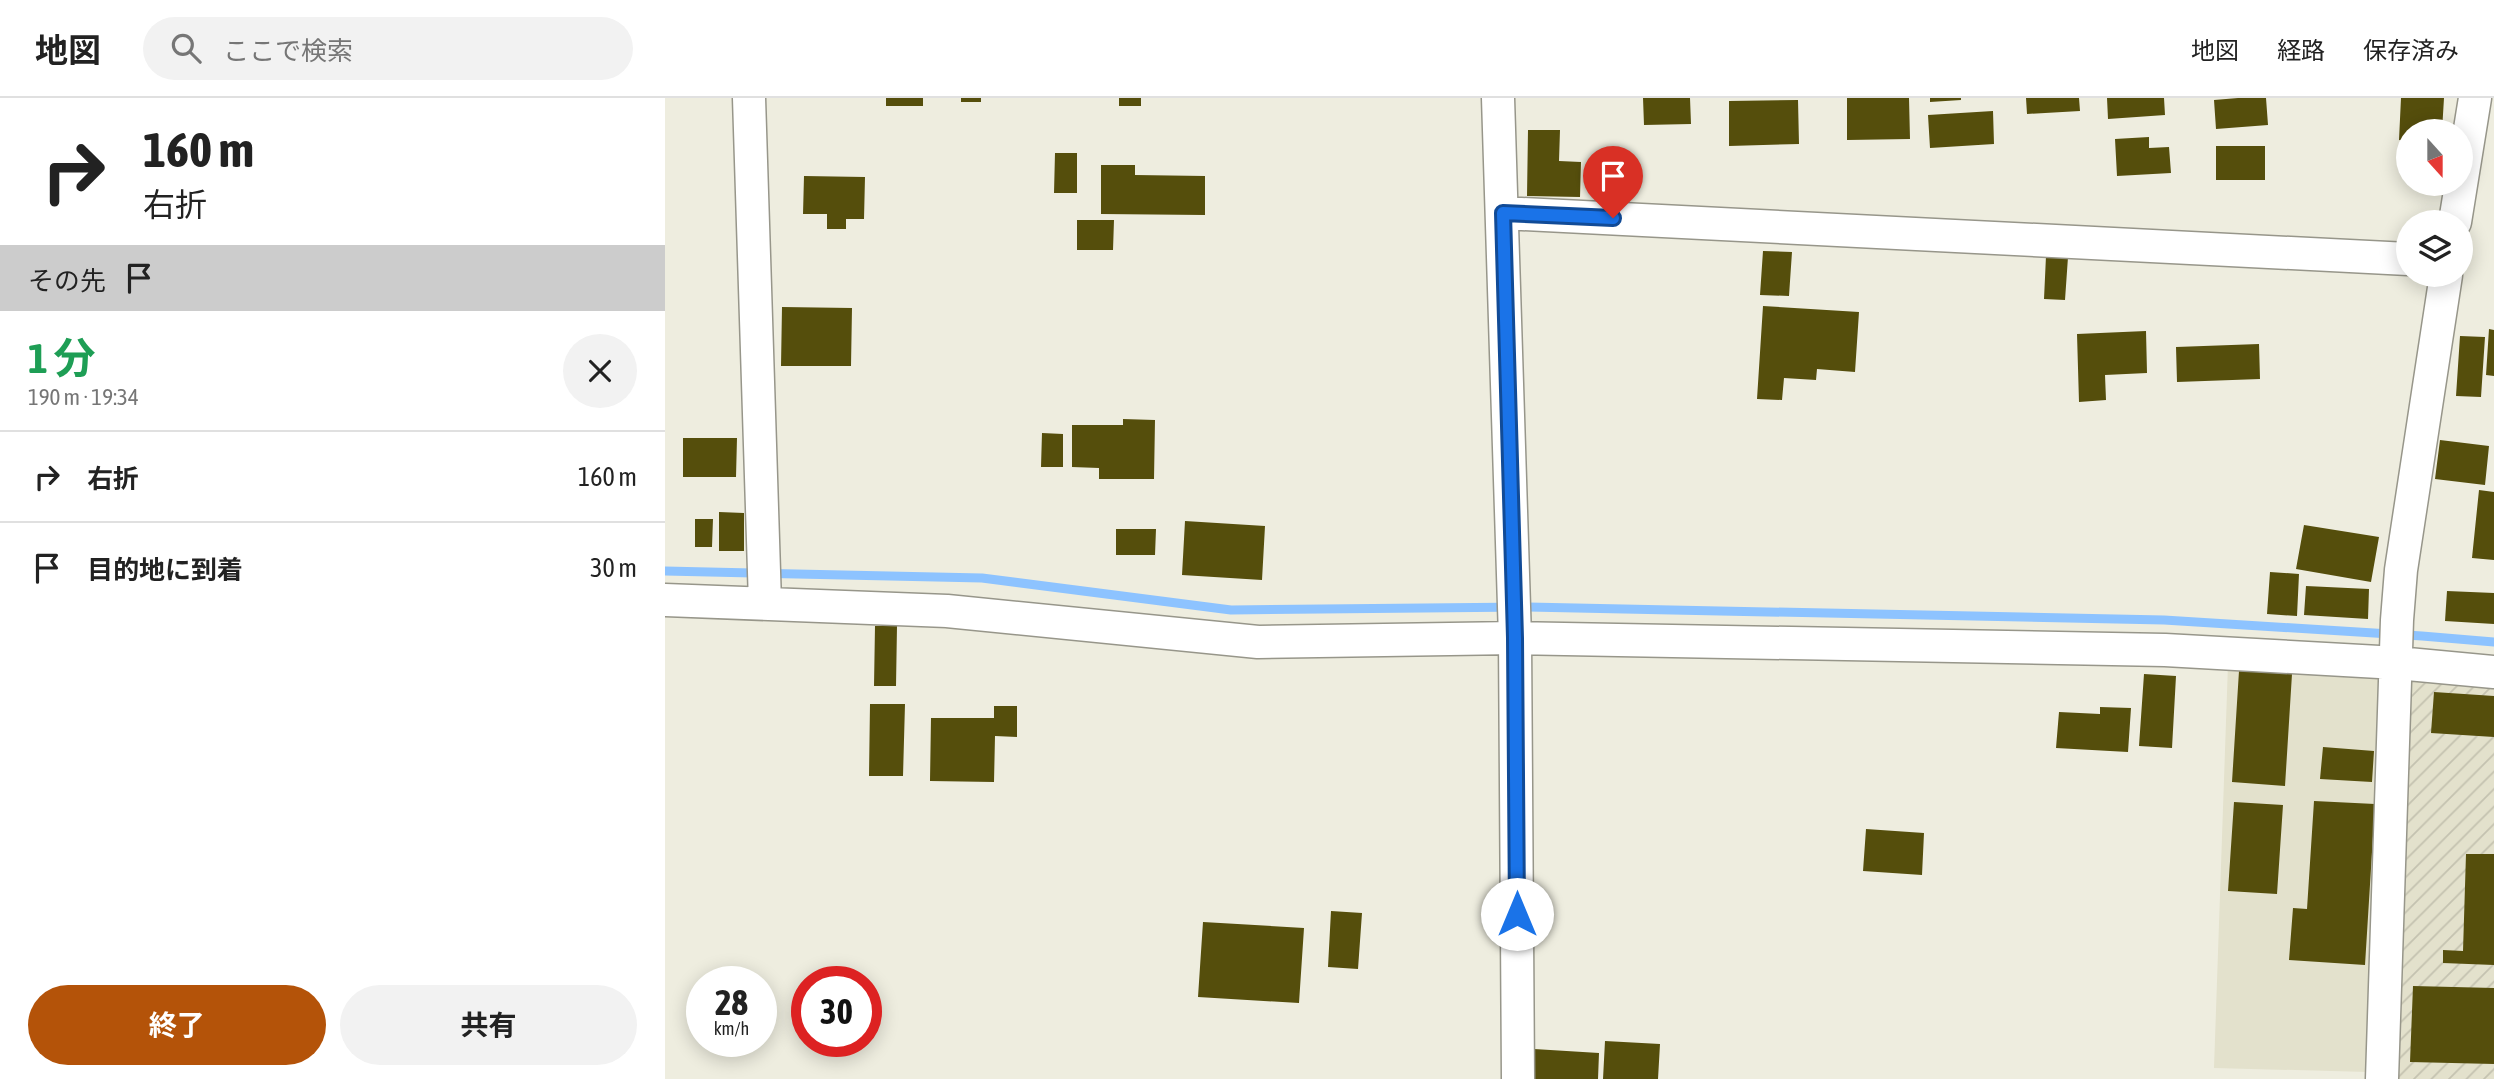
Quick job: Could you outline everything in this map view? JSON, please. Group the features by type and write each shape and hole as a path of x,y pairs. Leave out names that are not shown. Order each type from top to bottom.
{"street":[{"path":"749,98 765,603"},
{"path":"1498,98 1515,638 1518,1079"},
{"path":"2457,210 2475,98"},
{"path":"1503,213 2396,258"},
{"path":"2382,1079 2397,620 2401,570 2444,287"},
{"path":"665,600 947,611 1258,642 1515,638 2165,650 2397,663 2494,672"}],"shaded area":[{"path":"2228,664 2385,670 2368,1072 2214,1068"},
{"path":"2411,677 2494,685 2494,1079 2393,1079"}],"building":[{"path":"886,98 923,98 923,106 886,106"},
{"path":"961,98 981,98 981,102 961,102"},
{"path":"1119,98 1141,98 1141,106 1119,106"},
{"path":"1643,98 1690,98 1691,124 1644,125"},
{"path":"1847,98 1909,98 1910,139 1847,140"},
{"path":"1930,98 1961,98 1961,100 1930,102"},
{"path":"2026,98 2079,98 2080,111 2027,114"},
{"path":"2107,98 2164,98 2165,115 2108,119"},
{"path":"2266,98 2268,125 2216,129 2214,100"},
{"path":"2401,98 2444,98 2443,119 2400,119"},
{"path":"1798,100 1799,144 1729,146 1729,101"},
{"path":"1993,111 1994,144 1930,148 1928,115"},
{"path":"1528,130 1560,130 1559,161 1581,162 1580,197 1527,196"},
{"path":"2149,137 2149,148 2169,147 2171,173 2117,176 2115,139"},
{"path":"2216,146 2265,146 2265,180 2216,180"},
{"path":"1055,153 1077,153 1077,193 1054,193"},
{"path":"1101,165 1135,165 1135,175 1205,176 1205,215 1101,214"},
{"path":"804,176 865,177 864,219 846,219 846,229 827,229 827,214 803,214"},
{"path":"1077,220 1114,220 1113,250 1077,250"},
{"path":"1763,251 1792,252 1789,296 1760,295"},
{"path":"2046,256 2068,257 2065,300 2044,299"},
{"path":"1763,306 1859,312 1855,372 1817,369 1816,380 1784,378 1782,400 1757,399"},
{"path":"782,307 852,308 851,366 781,366"},
{"path":"2489,329 2494,330 2494,376 2486,375"},
{"path":"2146,331 2147,373 2105,375 2106,400 2079,402 2077,334"},
{"path":"2460,336 2485,337 2481,397 2456,396"},
{"path":"2259,344 2260,379 2177,382 2176,347"},
{"path":"1123,419 1155,420 1154,479 1099,479 1099,468 1072,467 1072,425 1123,425"},
{"path":"1042,433 1063,434 1063,467 1041,467"},
{"path":"683,438 737,438 736,477 683,477"},
{"path":"2440,440 2489,446 2485,485 2435,479"},
{"path":"2479,490 2494,492 2494,560 2472,558"},
{"path":"719,512 744,513 744,551 719,551"},
{"path":"695,519 713,519 712,547 695,547"},
{"path":"1185,521 1265,526 1262,580 1182,575"},
{"path":"2304,525 2379,537 2371,582 2296,569"},
{"path":"1116,529 1156,529 1155,555 1116,555"},
{"path":"2270,572 2299,574 2297,616 2267,614"},
{"path":"2306,586 2369,589 2368,619 2304,615"},
{"path":"2447,591 2494,593 2494,624 2445,621"},
{"path":"875,626 897,626 896,686 874,686"},
{"path":"2239,671 2292,674 2285,786 2232,782"},
{"path":"2144,674 2176,676 2172,748 2139,746"},
{"path":"2434,692 2494,696 2494,737 2431,733"},
{"path":"870,704 905,704 903,776 869,776"},
{"path":"994,706 1017,706 1017,737 995,736 994,782 930,781 931,718 994,718"},
{"path":"2100,707 2131,708 2128,752 2056,748 2059,712 2100,714"},
{"path":"2323,747 2374,751 2372,782 2320,779"},
{"path":"2314,801 2375,804 2365,965 2289,960 2293,908 2307,909"},
{"path":"2234,802 2283,805 2277,894 2228,891"},
{"path":"1866,829 1924,833 1922,875 1863,871"},
{"path":"2466,854 2494,854 2494,965 2443,963 2443,950 2463,951"},
{"path":"1331,911 1362,913 1358,969 1328,967"},
{"path":"1203,922 1304,928 1299,1003 1198,997"},
{"path":"2413,986 2494,988 2494,1064 2410,1062"},
{"path":"1605,1041 1660,1044 1658,1079 1603,1079"},
{"path":"1534,1049 1599,1053 1598,1079 1532,1079"}],"waterway":[{"path":"665,571 982,578 1231,610 1528,607 2164,620 2494,642"}],"route":[{"path":"1517,914 1515,638 1503,213 1613,218"}]}
